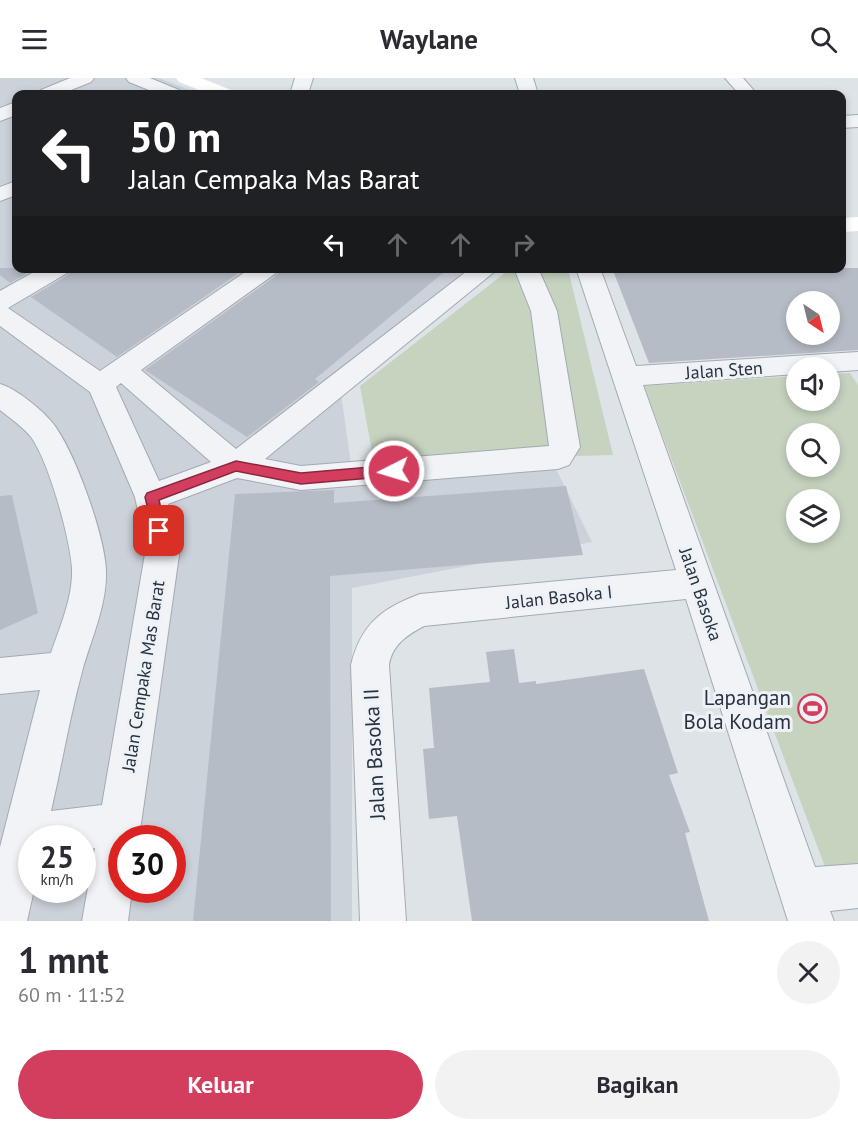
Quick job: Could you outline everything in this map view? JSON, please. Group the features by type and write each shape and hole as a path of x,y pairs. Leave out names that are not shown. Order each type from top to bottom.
{"street":[{"path":"56,90 85,78"},
{"path":"135,78 164,90"},
{"path":"185,78 214,90"},
{"path":"734,78 744,90"},
{"path":"0,302 50,273"},
{"path":"261,273 111,377 236,466 301,478 558,457 565,447 544,311 528,273"},
{"path":"151,497 236,466 481,273"},
{"name":"Jalan Basoka","path":"590,273 698,583 805,906"},
{"name":"Jalan Cempaka Mas Barat","path":"0,314 111,377 107,396 151,497 163,548 105,921"},
{"name":"Jalan Sten","path":"625,376 856,364"},
{"path":"0,394 42,429 56,456 80,521 89,570 84,606 64,670 27,825"},
{"name":"Jalan Basoka I","path":"420,610 698,583"},
{"name":"Jalan Basoka II","path":"383,921 370,665 372,652 378,640 397,620 420,610"},
{"path":"0,676 64,670"},
{"path":"96,827 120,824"},
{"path":"3,921 18,860"},
{"path":"805,906 858,886"}],"shaded area":[{"path":"0,78 159,78 190,90 12,90 12,273 493,273 341,393 352,472 552,461 592,542 352,588 352,921 0,921"}],"green space":[{"path":"505,273 569,273 613,455 374,462 360,386"},
{"name":"Lapangan Bola Kodam","path":"850,373 858,385 858,885 833,888 644,386 786,377 786,411 840,411 840,374"}],"building":[{"path":"0,268 12,268 12,273 27,273 10,283 0,275"},
{"path":"846,268 858,268 858,350 649,363 614,273 846,273"},
{"path":"69,273 239,273 117,357 31,297"},
{"path":"278,273 443,273 315,379 319,382 247,437 145,370"},
{"path":"566,486 583,555 330,576 331,921 193,921 235,494 334,490 334,503"},
{"path":"12,495 38,613 0,630 0,496"},
{"path":"514,649 519,683 536,681 536,684 644,669 678,773 669,775 690,832 685,833 709,921 472,921 457,816 429,819 423,749 434,748 429,688 490,682 486,652"}],"place":[{"name":"Lapangan Bola Kodam","path":"812,709"}],"route":[{"path":"159,531 151,497 236,466 301,478 394,471"}]}
